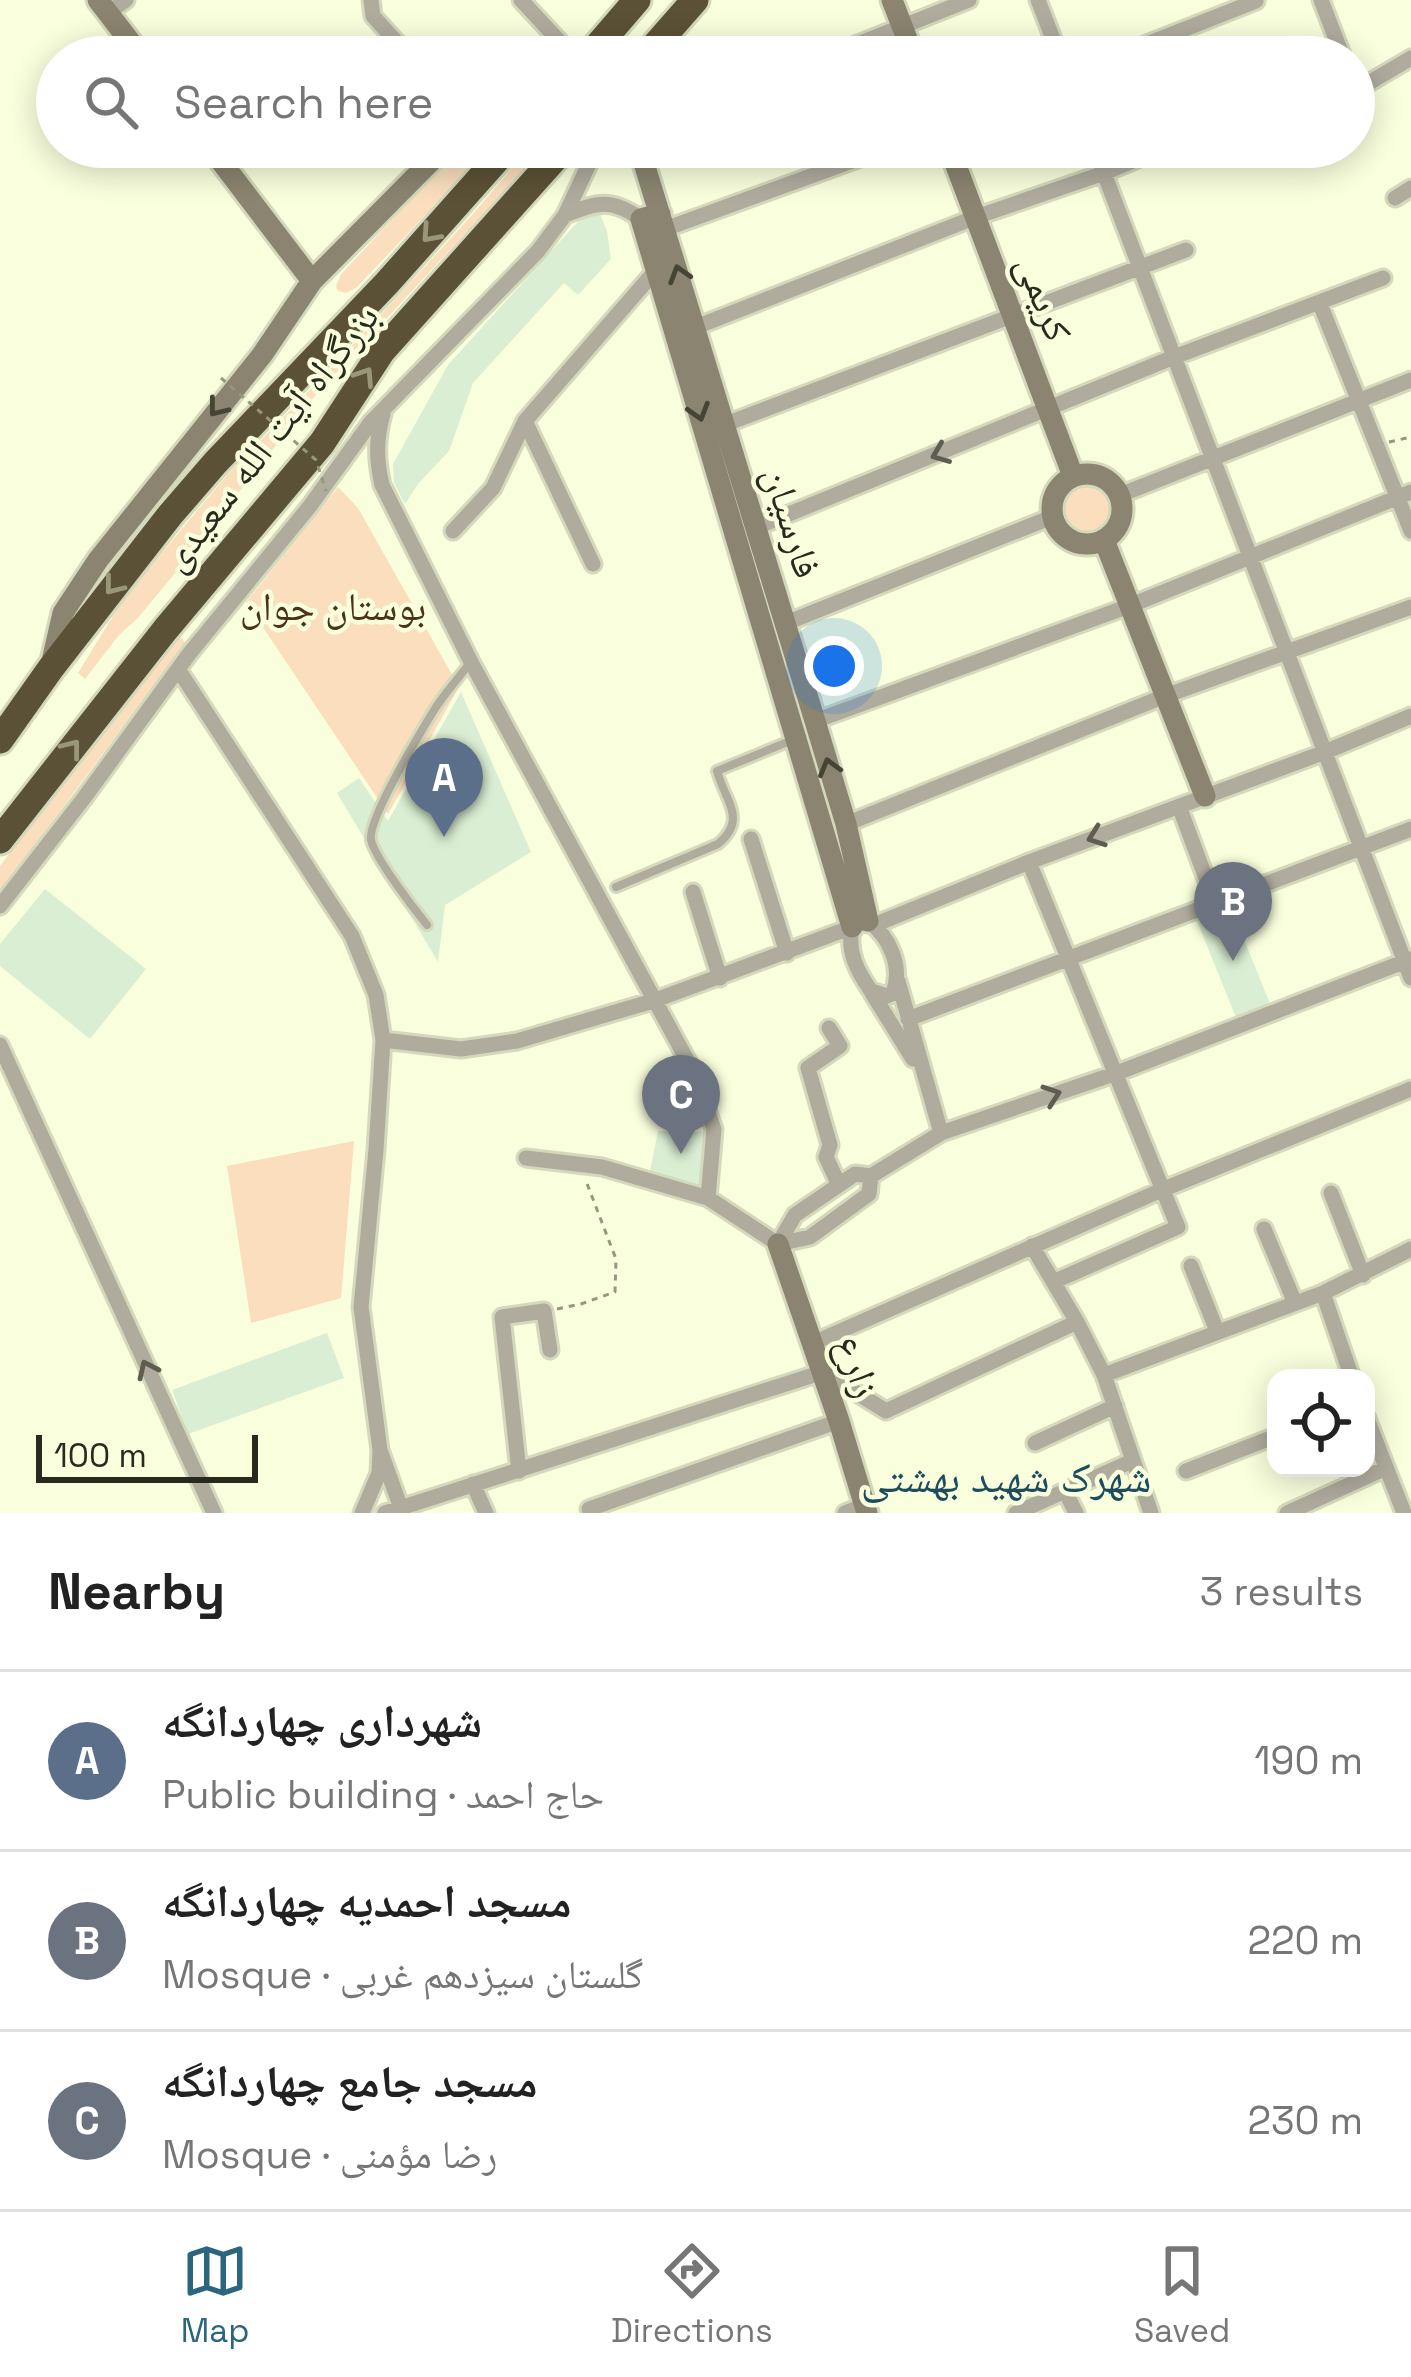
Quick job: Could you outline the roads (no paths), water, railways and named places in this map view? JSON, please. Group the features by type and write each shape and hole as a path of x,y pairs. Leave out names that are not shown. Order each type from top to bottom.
{"highway":[{"path":"606,36 638,0"},
{"path":"663,36 695,0"},
{"name":"بزرگراه آیت الله سعیدی","path":"0,740 106,595 215,463 489,168"},
{"name":"بزرگراه آیت الله سعیدی","path":"0,840 165,630 322,443 382,351 546,168"}],"street":[{"path":"370,0 373,16 391,36"},
{"path":"520,0 554,36"},
{"path":"892,0 906,36"},
{"path":"875,36 969,0"},
{"path":"1038,0 1052,36"},
{"path":"1321,0 1335,36"},
{"path":"1167,36 1256,1"},
{"path":"111,4 130,36"},
{"path":"1375,79 1411,58"},
{"path":"226,168 312,281"},
{"path":"51,668 63,613 98,560 262,355 312,281 424,168"},
{"path":"0,906 371,422 538,251 565,214 587,168"},
{"name":"فارسیان","path":"644,168 655,221 696,327 846,824 861,930"},
{"path":"565,214 608,202 655,221 824,168"},
{"name":"کریمی","path":"957,168 1072,476"},
{"path":"1102,168 1408,960 1411,978"},
{"path":"696,327 1114,168"},
{"path":"1395,198 1411,188"},
{"name":"فارسیان","path":"655,221 657,269 796,738 861,930"},
{"path":"726,424 1186,250"},
{"path":"453,531 493,488 525,421 657,269"},
{"path":"757,527 1174,357 1383,278"},
{"path":"1320,304 1375,446 1404,495 1411,531"},
{"path":"1120,495 1411,380"},
{"path":"385,408 376,438 382,484 471,662 692,1070 714,1129 708,1198"},
{"path":"525,421 593,564"},
{"path":"322,443 371,422"},
{"path":"1096,474 1120,495 1120,522 1104,541 1072,541 1063,536 1052,517 1055,493 1072,476 1096,474"},
{"path":"815,721 1129,606 1404,495"},
{"path":"785,622 1052,517"},
{"path":"1104,541 1205,796"},
{"path":"846,824 1165,696 1411,607"},
{"path":"178,669 352,936 376,995 383,1040 361,1307 393,1510 823,1372 886,1412 1077,1322"},
{"path":"383,1040 461,1049 518,1041 653,1001 861,930 1411,716"},
{"path":"1179,806 1208,884"},
{"path":"908,1019 1411,829"},
{"path":"751,839 787,953"},
{"path":"1029,862 1178,1227 1053,1282"},
{"path":"693,892 720,978"},
{"path":"861,930 890,948 941,1133"},
{"path":"861,930 859,973 924,1077"},
{"path":"778,1244 795,1215 855,1174 871,1176 941,1133 1117,1073 1408,960"},
{"path":"872,991 887,996 898,981"},
{"path":"830,1028 840,1046 808,1068 830,1144 826,1156 839,1185"},
{"path":"0,1045 214,1513"},
{"path":"813,1343 1164,1189 1411,1090"},
{"path":"526,1158 602,1167 708,1198 778,1244 810,1238 869,1194 871,1176"},
{"path":"1331,1193 1364,1275"},
{"path":"1264,1228 1295,1303"},
{"name":"زارع","path":"778,1244 839,1420 859,1510"},
{"path":"1032,1246 1104,1375 1151,1513"},
{"path":"1104,1375 1323,1293 1411,1250"},
{"path":"1191,1266 1217,1331"},
{"path":"1323,1293 1349,1369"},
{"path":"519,1472 502,1317 544,1311 550,1350"},
{"path":"1035,1443 1115,1406"},
{"path":"589,1509 839,1420"},
{"path":"1375,1439 1404,1513"},
{"path":"1186,1471 1267,1440"},
{"path":"362,1513 379,1473 380,1450"},
{"path":"1016,1513 1132,1461"},
{"path":"1287,1513 1386,1468"},
{"path":"473,1484 486,1513"},
{"path":"1065,1491 1076,1513"}],"lane":[{"path":"427,926 392,876 371,834 374,819 437,704 471,662"},
{"path":"616,887 718,844 730,834 735,817 717,771 796,738"}],"place":[{"name":"شهرداری چهاردانگه","path":"444,837"},
{"name":"مسجد احمدیه چهاردانگه","path":"1233,961"},
{"name":"مسجد جامع چهاردانگه","path":"681,1154"}],"district":[{"name":"شهرک شهید بهشتی","path":"1006,1477"}],"park label":[{"name":"بوستان جوان","path":"333,606"}]}
